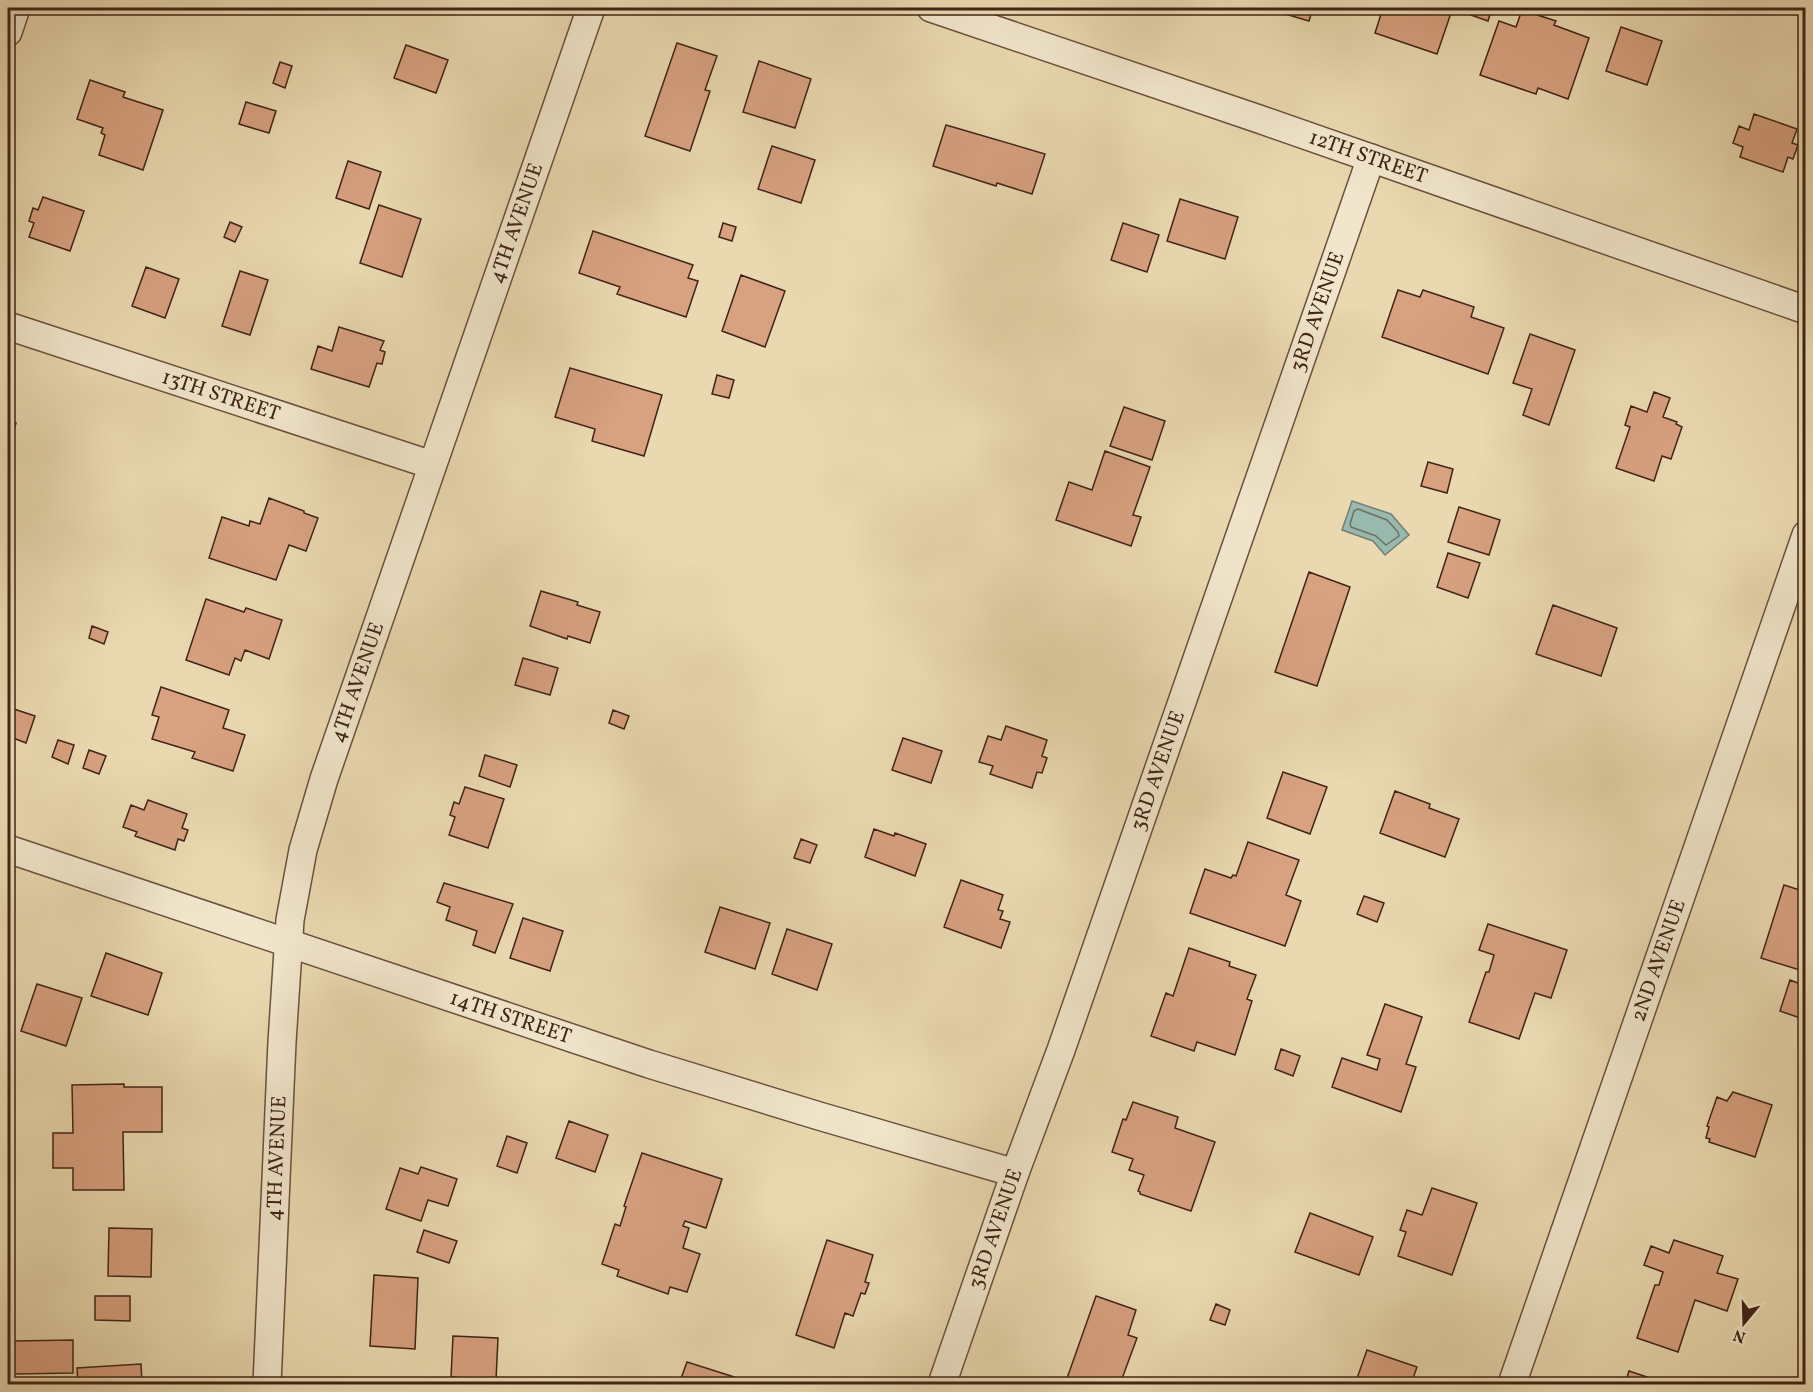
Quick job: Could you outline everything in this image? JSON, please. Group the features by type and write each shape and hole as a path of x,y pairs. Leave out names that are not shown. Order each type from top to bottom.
{"street":[{"path":"8,32 16,8"},
{"name":"4TH AVENUE","path":"267,1384 288,944 293,895 309,828 591,8"},
{"name":"12TH STREET","path":"931,8 1806,310"},
{"name":"3RD AVENUE","path":"942,1384 1015,1173 1062,1050 1371,158"},
{"name":"13TH STREET","path":"8,326 432,465"},
{"name":"2ND AVENUE","path":"1512,1384 1806,535"},
{"name":"14TH STREET","path":"8,849 649,1064 1015,1173"}],"water":[{"path":"1352,501 1391,514 1409,535 1385,555 1373,541 1342,530"}],"building":[{"path":"1276,8 1321,8 1319,14 1312,11 1309,21 1275,11"},
{"path":"1383,8 1452,10 1437,54 1375,33"},
{"path":"1451,8 1492,8 1488,21"},
{"path":"1522,10 1556,21 1554,25 1589,38 1568,99 1538,88 1536,94 1480,75 1499,21 1516,27"},
{"path":"1621,27 1662,41 1647,85 1606,71"},
{"path":"677,43 717,56 705,90 710,91 690,151 645,136"},
{"path":"406,45 448,60 436,93 394,78"},
{"path":"759,61 811,79 795,128 743,112"},
{"path":"280,62 292,66 285,88 273,83"},
{"path":"90,80 125,92 123,97 163,110 143,170 99,155 105,135 101,133 103,128 77,119"},
{"path":"246,102 276,111 269,133 239,124"},
{"path":"1754,114 1797,129 1792,143 1798,145 1793,159 1788,157 1783,172 1740,157 1743,147 1733,143 1739,126 1749,130"},
{"path":"946,125 1045,154 1032,194 997,183 996,186 933,166"},
{"path":"772,146 815,160 801,203 758,189"},
{"path":"348,161 381,172 369,209 336,198"},
{"path":"43,197 84,211 70,251 29,237 34,223 29,221 33,208 38,210"},
{"path":"1180,199 1238,217 1225,259 1167,241"},
{"path":"379,205 421,219 402,277 360,263"},
{"path":"230,222 242,227 235,242 224,237"},
{"path":"723,223 736,227 732,241 719,237"},
{"path":"1123,223 1159,235 1147,272 1111,260"},
{"path":"593,231 693,265 688,278 698,281 686,317 617,294 620,287 579,273"},
{"path":"146,267 179,279 165,318 132,306"},
{"path":"240,271 268,280 250,335 222,326"},
{"path":"741,275 785,291 765,347 722,331"},
{"path":"1398,290 1420,297 1423,290 1474,307 1471,317 1504,328 1488,374 1382,337"},
{"path":"339,327 384,341 380,350 385,352 382,364 377,363 369,387 311,369 318,346 332,351"},
{"path":"1530,334 1575,350 1549,425 1523,415 1532,389 1513,383"},
{"path":"570,368 662,395 644,456 592,441 595,429 555,417"},
{"path":"717,375 734,380 729,398 712,394"},
{"path":"1654,392 1670,398 1663,417 1677,422 1676,424 1682,427 1671,459 1662,456 1654,481 1616,468 1630,427 1625,425 1631,406 1647,412"},
{"path":"1124,407 1165,421 1152,460 1110,446"},
{"path":"8,420 16,423 8,452"},
{"path":"1105,451 1150,467 1133,515 1141,517 1131,546 1056,520 1069,482 1092,490"},
{"path":"1428,462 1453,469 1447,493 1421,486"},
{"path":"269,498 318,518 306,551 289,545 276,580 209,558 222,517 249,526 250,521 260,524"},
{"path":"1459,507 1500,520 1489,555 1448,542"},
{"path":"1448,553 1480,563 1468,598 1437,587"},
{"path":"1309,572 1350,587 1317,686 1275,672"},
{"path":"541,591 578,602 577,605 600,612 590,643 568,636 567,639 530,626"},
{"path":"206,599 244,612 246,608 282,620 269,659 245,650 241,661 235,658 229,675 186,660"},
{"path":"1553,605 1617,628 1601,676 1536,654"},
{"path":"92,626 108,632 104,644 89,638"},
{"path":"523,658 558,668 550,695 515,685"},
{"path":"161,687 229,710 223,728 245,735 233,771 192,758 195,752 152,739 159,717 152,715"},
{"path":"8,707 35,716 26,743 8,736"},
{"path":"613,710 629,716 624,729 609,723"},
{"path":"1006,726 1047,740 1042,756 1047,758 1042,773 1037,772 1032,788 990,774 993,766 979,762 988,736 1001,740"},
{"path":"903,738 942,751 931,783 892,770"},
{"path":"58,740 74,745 68,764 52,757"},
{"path":"89,750 106,756 99,774 83,768"},
{"path":"485,755 517,765 510,787 479,776"},
{"path":"1283,772 1327,787 1310,834 1267,818"},
{"path":"465,787 504,799 488,848 449,835 455,817 450,815 454,802 459,804"},
{"path":"1395,791 1430,804 1429,808 1459,819 1445,857 1380,833"},
{"path":"148,800 187,814 182,828 188,830 184,841 178,839 175,850 135,836 137,832 123,827 131,805 144,810"},
{"path":"874,829 894,836 895,833 926,844 915,876 865,857"},
{"path":"801,839 817,845 810,863 794,858"},
{"path":"1248,842 1299,860 1286,895 1301,901 1285,946 1190,913 1205,869 1231,878 1233,875 1236,876"},
{"path":"961,880 1003,895 998,910 1003,911 1000,919 1010,922 1001,948 944,927"},
{"path":"444,883 513,904 495,953 473,945 477,931 446,920 450,907 437,902"},
{"path":"1784,885 1806,892 1806,972 1761,958"},
{"path":"1364,896 1384,903 1377,922 1357,914"},
{"path":"720,907 770,923 755,969 705,952"},
{"path":"523,918 563,931 550,971 510,958"},
{"path":"1488,924 1567,950 1551,998 1535,993 1519,1039 1469,1022 1494,955 1479,950"},
{"path":"787,929 832,944 817,990 772,974"},
{"path":"1189,948 1230,962 1229,966 1256,975 1247,999 1252,1001 1235,1055 1197,1042 1194,1051 1151,1036 1166,993 1173,996"},
{"path":"106,953 162,973 148,1015 91,996"},
{"path":"1790,980 1806,986 1806,1020 1780,1011"},
{"path":"37,984 82,998 66,1046 21,1031"},
{"path":"1385,1004 1422,1017 1406,1064 1416,1067 1401,1112 1332,1087 1342,1058 1377,1070 1380,1059 1367,1055"},
{"path":"1281,1049 1300,1056 1293,1076 1275,1069"},
{"path":"124,1084 124,1087 162,1087 162,1132 123,1132 124,1190 73,1190 73,1168 53,1168 53,1133 73,1133 72,1085"},
{"path":"1733,1092 1772,1105 1755,1157 1709,1142 1710,1139 1706,1138 1709,1127 1707,1126 1717,1097 1727,1101"},
{"path":"1133,1102 1178,1117 1175,1128 1215,1142 1191,1211 1140,1194 1138,1191 1144,1175 1129,1170 1133,1159 1112,1152 1123,1119 1126,1120"},
{"path":"569,1121 608,1135 595,1172 556,1158"},
{"path":"507,1136 527,1143 517,1173 497,1166"},
{"path":"642,1153 722,1179 706,1228 685,1221 683,1226 689,1228 683,1248 700,1254 687,1292 670,1287 668,1294 617,1276 619,1270 602,1264 615,1224 620,1226 626,1207 624,1206"},
{"path":"421,1167 457,1179 448,1206 428,1200 421,1221 386,1209 400,1168 418,1174"},
{"path":"1432,1188 1477,1203 1452,1275 1398,1256 1406,1232 1400,1230 1407,1210 1422,1215"},
{"path":"1310,1213 1373,1237 1359,1275 1295,1252"},
{"path":"109,1228 152,1229 151,1277 108,1276"},
{"path":"424,1230 457,1241 449,1263 417,1252"},
{"path":"827,1240 873,1255 865,1282 869,1283 865,1294 861,1293 853,1316 845,1313 834,1348 796,1335"},
{"path":"1674,1240 1723,1256 1717,1273 1738,1279 1727,1311 1695,1300 1678,1352 1637,1338 1655,1285 1659,1285 1663,1272 1644,1265 1651,1246 1669,1253"},
{"path":"374,1275 418,1278 415,1349 370,1346"},
{"path":"95,1296 130,1296 130,1321 95,1320"},
{"path":"1096,1296 1136,1310 1128,1335 1137,1338 1120,1384 1065,1384"},
{"path":"1216,1304 1230,1310 1225,1325 1210,1320"},
{"path":"453,1336 498,1338 496,1380 451,1377"},
{"path":"73,1340 73,1373 14,1374 13,1341"},
{"path":"1367,1350 1417,1367 1411,1384 1355,1384"},
{"path":"687,1362 750,1382 749,1384 679,1384"},
{"path":"141,1364 142,1384 78,1384 77,1368"},
{"path":"1629,1371 1647,1377 1645,1384 1625,1384"}]}
